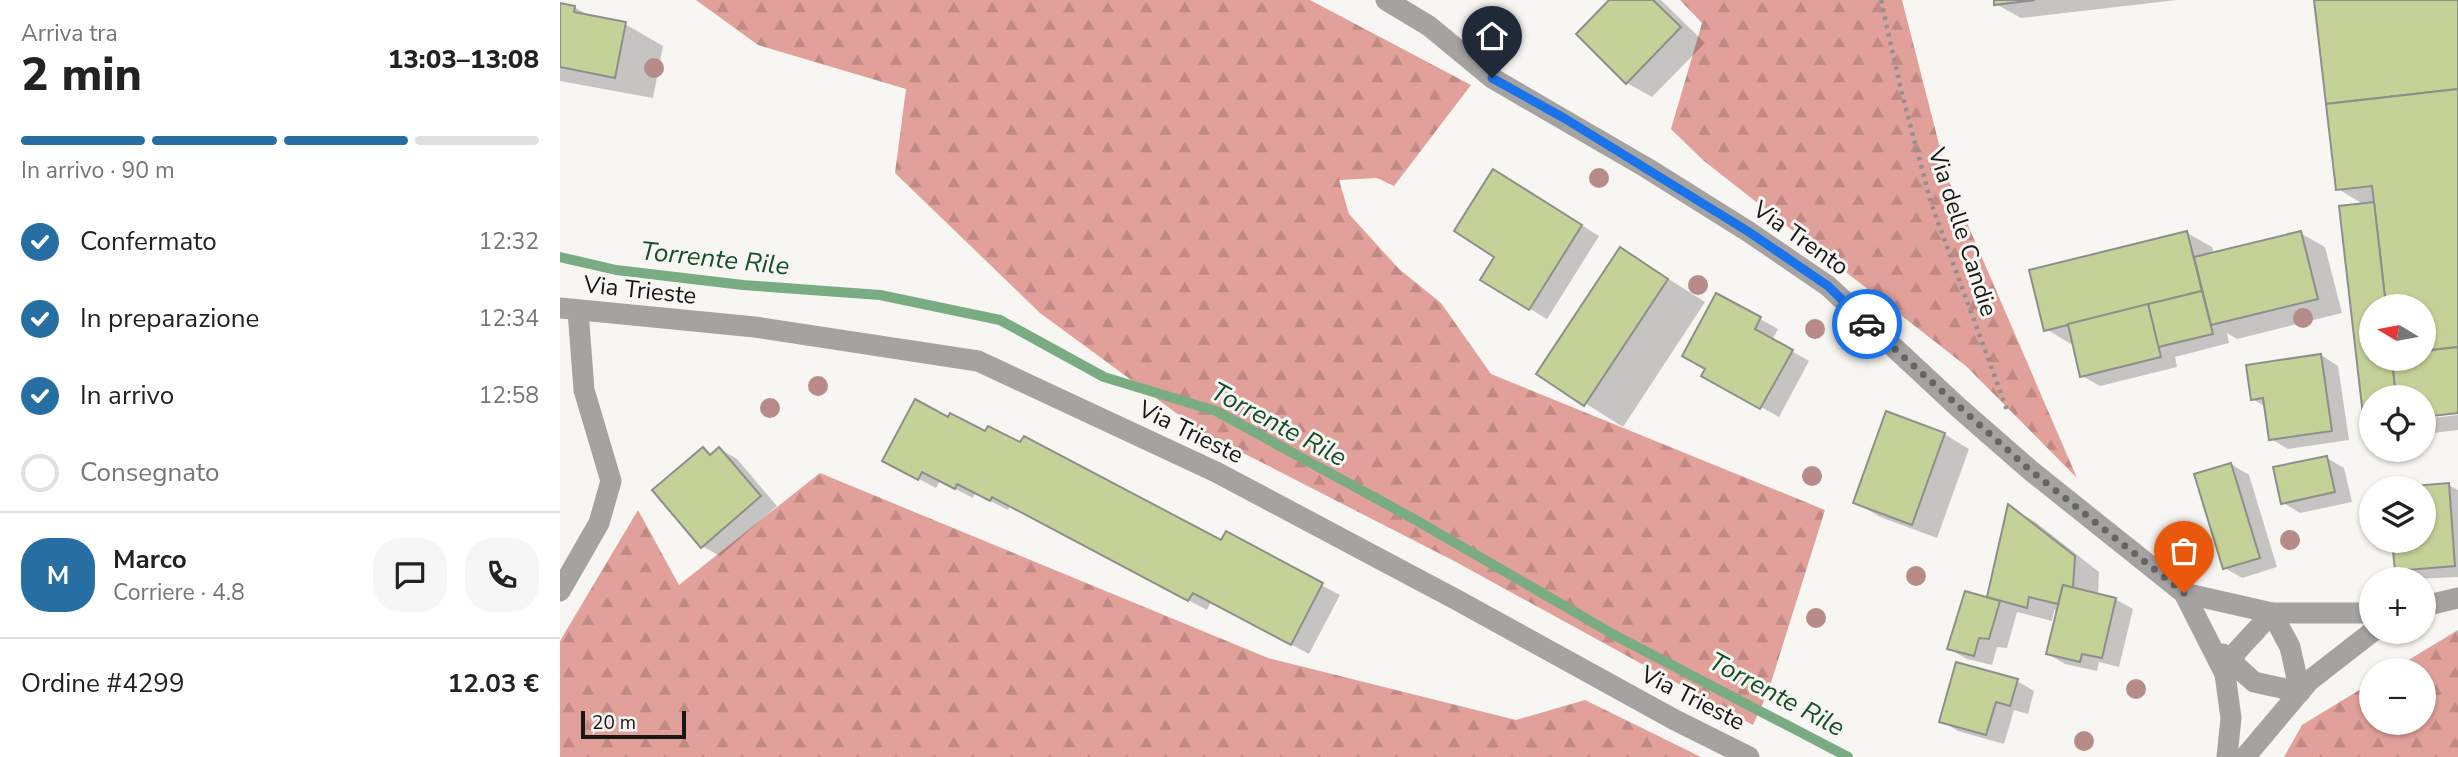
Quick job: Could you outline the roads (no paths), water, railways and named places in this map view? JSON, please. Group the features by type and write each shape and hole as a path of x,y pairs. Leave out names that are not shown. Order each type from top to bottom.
{"street":[{"name":"Via Trento","path":"1386,0 1429,26 1492,78 1647,168 1828,286 2030,470 2184,593 2210,644 2228,667 2253,682 2300,692"},
{"path":"560,591 599,523 611,481 584,390 569,309"},
{"name":"Via Trieste","path":"569,309 755,327 978,361 1216,472 1675,720 1749,757"},
{"name":"Via Trento","path":"2184,593 2272,613 2359,613"},
{"path":"2436,603 2458,598"},
{"path":"2228,667 2236,651 2272,613 2290,647 2300,692"},
{"path":"2245,757 2309,681 2359,642"},
{"name":"Via Trento","path":"2227,757 2231,718 2228,667"}],"waterway":[{"name":"Torrente Rile","path":"560,257 616,270 743,285 880,295 1000,320 1104,377 1216,411 1414,519 1618,637 1848,757"}]}
